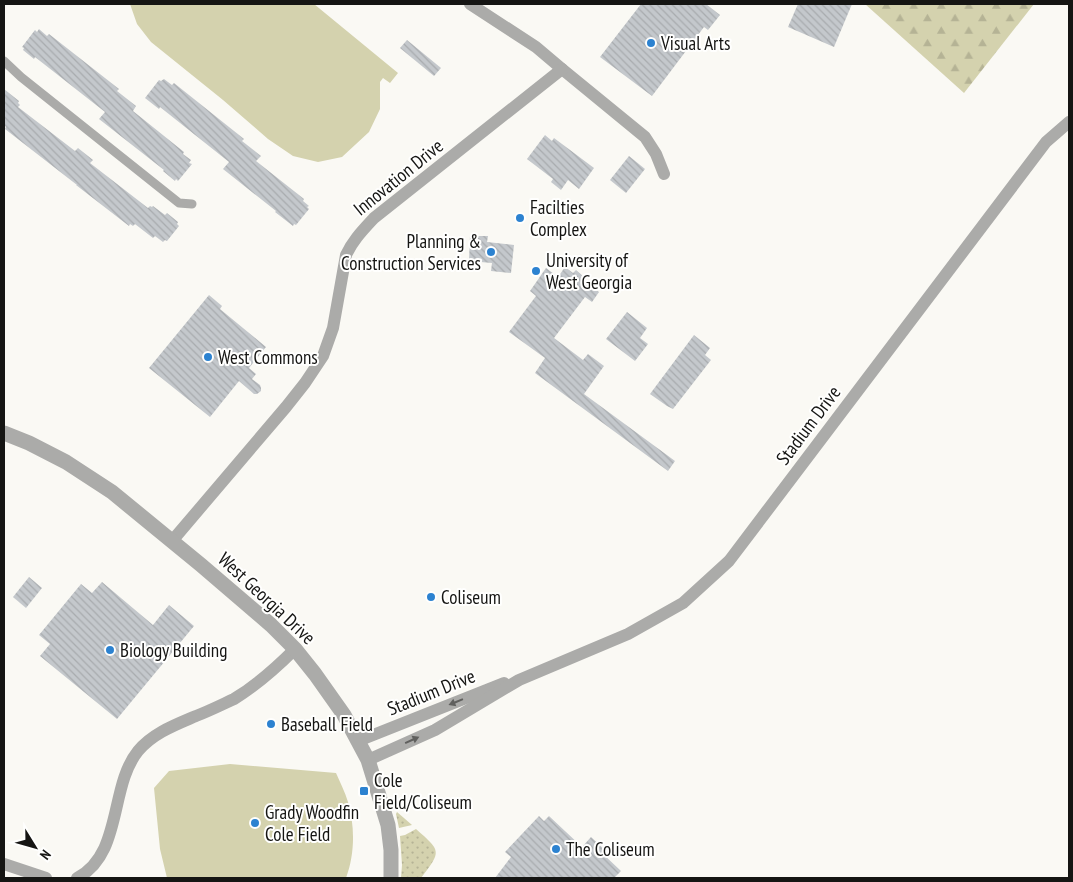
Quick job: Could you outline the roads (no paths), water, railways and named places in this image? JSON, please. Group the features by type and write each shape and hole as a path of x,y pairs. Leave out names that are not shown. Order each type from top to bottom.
{"street":[{"path":"470,4 536,46 645,137 656,154 664,174"},
{"path":"4,61 21,77 178,203 192,204"},
{"name":"Innovation Drive","path":"172,541 286,407 323,356 333,328 346,255 350,245 359,233 374,218 562,69"},
{"name":"Stadium Drive","path":"368,760 435,730 519,680 628,634 683,602 729,561 1046,142 1069,122"},
{"name":"West Georgia Drive","path":"4,433 29,442 66,462 112,492 271,625 295,649 339,708 368,760 388,825 391,850 390,878"},
{"path":"78,878 92,868 100,857 112,827 124,776 129,764 147,742 172,726 239,696 271,672 295,649"},
{"name":"Stadium Drive","path":"358,741 504,683 519,680"},
{"path":"4,864 46,878"}],"place":[{"name":"Visual Arts","path":"651,43"},
{"name":"Facilties Complex","path":"520,218"},
{"name":"Planning & Construction Services","path":"491,252"},
{"name":"University of West Georgia","path":"536,271"},
{"name":"West Commons","path":"208,357"},
{"name":"Coliseum","path":"431,597"},
{"name":"Biology Building","path":"110,650"},
{"name":"Baseball Field","path":"271,724"},
{"name":"Cole Field/Coliseum","path":"364,791"},
{"name":"Grady Woodfin Cole Field","path":"255,823"},
{"name":"The Coliseum","path":"556,849"}]}
